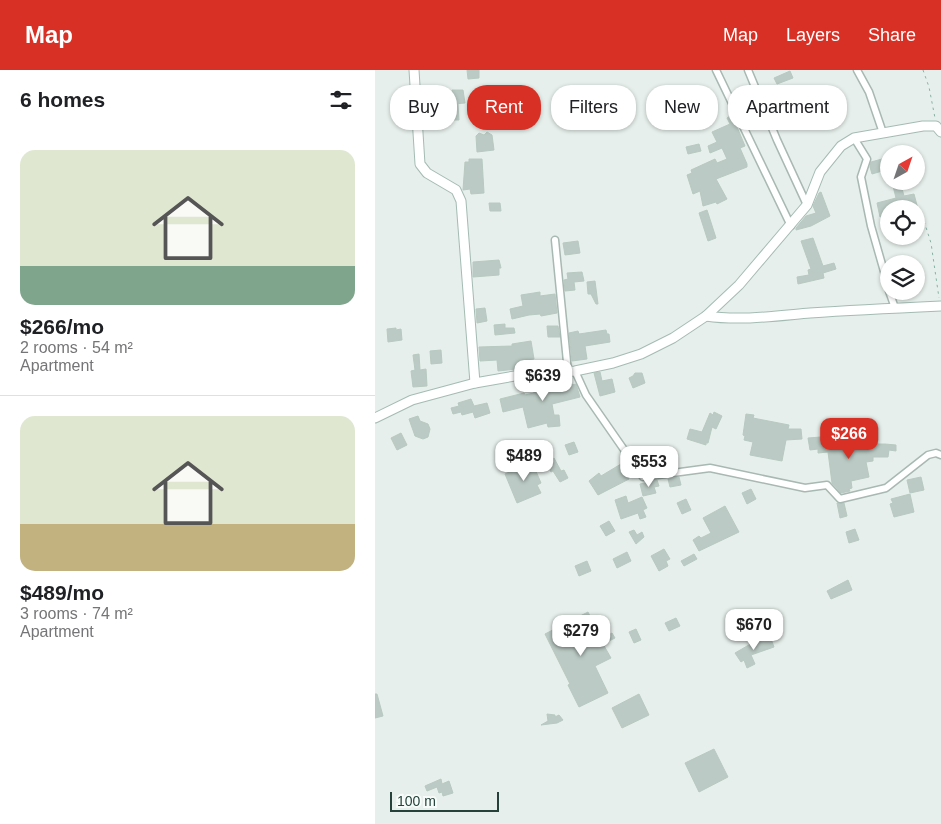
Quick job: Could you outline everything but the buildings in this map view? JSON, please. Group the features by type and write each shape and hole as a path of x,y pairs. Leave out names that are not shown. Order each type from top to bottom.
{"street":[{"path":"414,70 420,164 427,173 456,190 461,201 475,383"},
{"path":"716,70 791,226"},
{"path":"748,70 777,140 807,204"},
{"path":"857,70 869,92 883,133"},
{"path":"375,418 412,400 475,383 526,374 598,367 641,354 673,338 706,316 739,285 791,226 807,204 820,172 841,146 854,138 923,126 939,129"},
{"path":"854,138 867,159 861,177 880,258"},
{"path":"555,240 572,371 586,395 643,477 710,468 805,488 827,485 840,499 886,488 928,455 936,453 941,456"},
{"path":"892,300 895,308"},
{"path":"706,316 747,318 941,306"}],"path":[{"path":"923,70 939,129"},
{"path":"925,224 931,243 941,306"}]}
